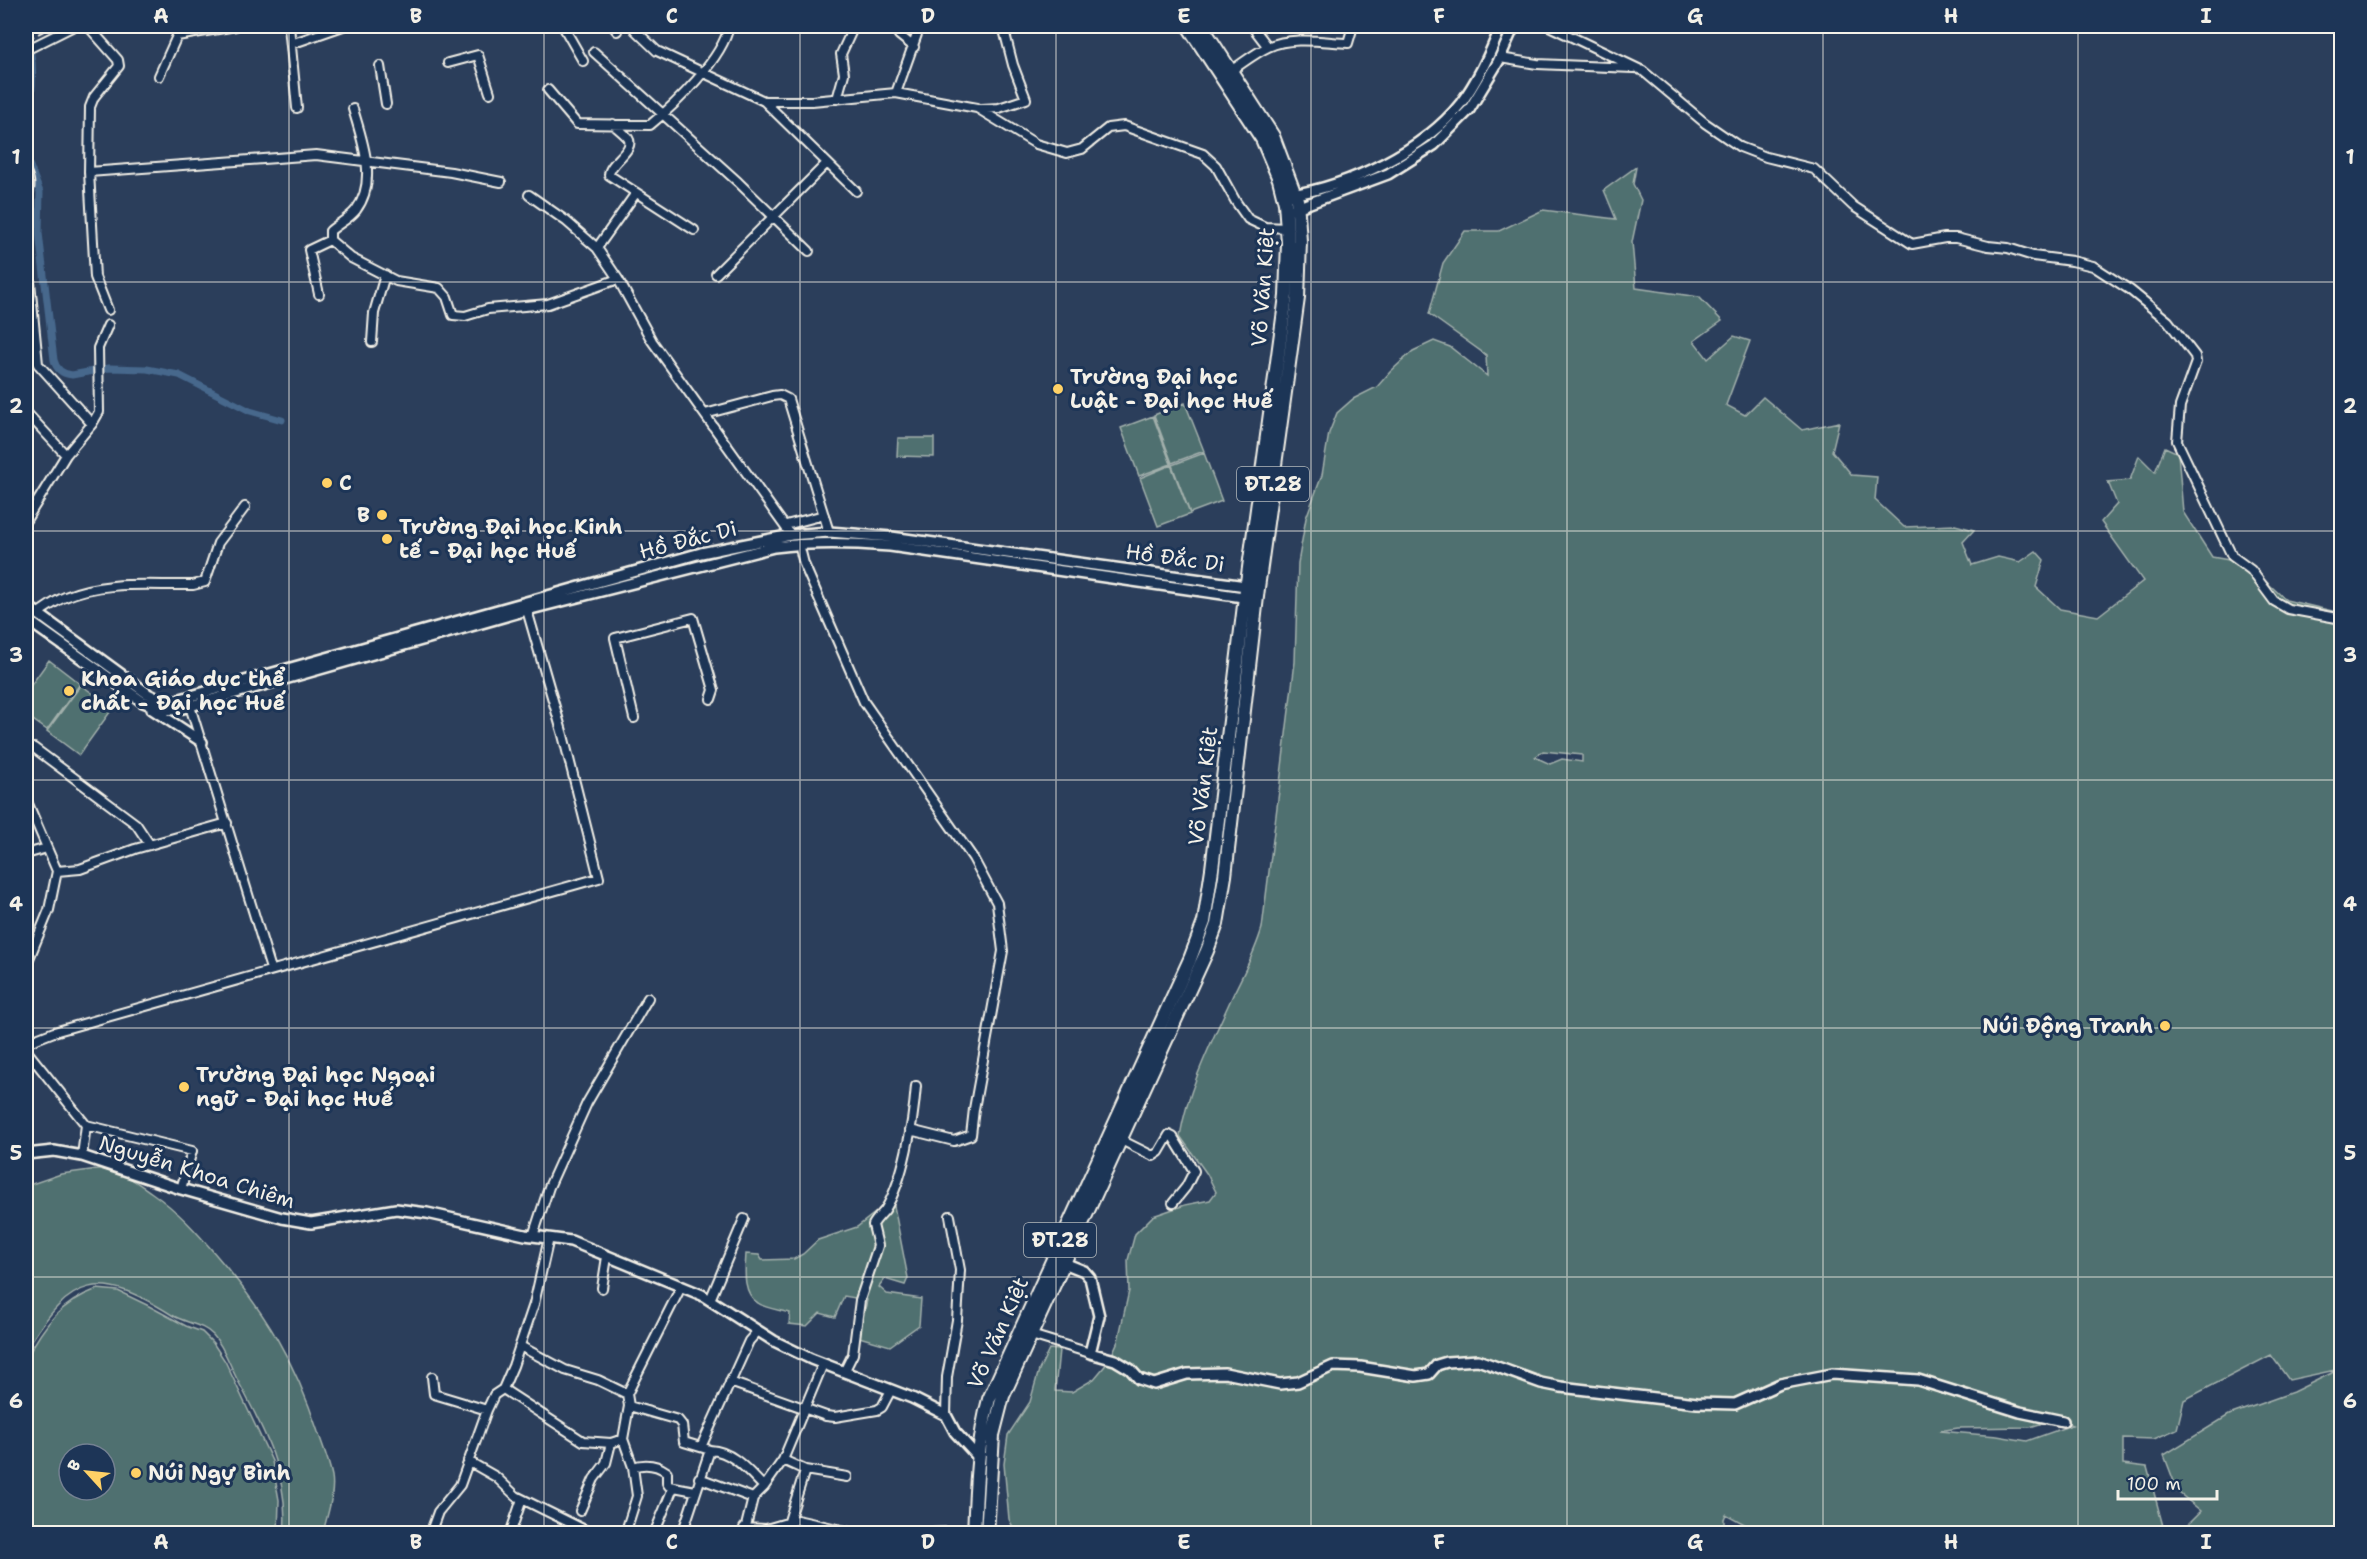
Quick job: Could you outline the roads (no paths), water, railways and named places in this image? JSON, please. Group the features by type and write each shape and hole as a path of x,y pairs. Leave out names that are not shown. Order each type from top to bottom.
{"main road":[{"name":"Võ Văn Kiệt","path":"985,1457 1003,1396 1031,1335 1058,1260 1196,961 1217,924 1225,876 1251,593 1300,269 1292,210 1273,136 1232,70 1188,26"},
{"name":"Võ Văn Kiệt","path":"1202,26 1211,50 1262,139 1289,196"},
{"name":"Võ Văn Kiệt","path":"1275,428 1286,296 1287,228 1292,210"},
{"name":"Võ Văn Kiệt","path":"978,1533 985,1457 982,1423 989,1399 1121,1140 1196,961"}],"street":[{"path":"26,50 74,26"},
{"path":"88,26 119,63 115,74 94,98 90,107 89,171 95,277 108,310"},
{"path":"159,76 177,36 236,26"},
{"path":"289,26 297,108"},
{"path":"291,44 343,26"},
{"path":"563,26 583,61"},
{"path":"633,26 657,51 764,101 826,164 856,190"},
{"path":"548,90 577,124 650,124 662,115 702,72 726,39 729,26"},
{"path":"837,99 844,74 841,54 854,26"},
{"path":"892,26 914,47"},
{"path":"896,93 920,26"},
{"path":"764,101 837,99 896,93 991,109 1026,99 1013,65 1004,26"},
{"path":"1252,26 1268,47"},
{"path":"1232,70 1268,47 1287,42 1348,43 1353,26"},
{"path":"1289,196 1324,187 1386,163 1428,135 1460,103 1490,54 1501,26"},
{"path":"1292,210 1388,174 1434,145 1469,110 1500,58 1514,26"},
{"path":"1549,26 1637,68 1724,137 1759,154 1814,169 1853,206 1912,244 1956,238 2049,259 2073,261 2092,266 2130,291 2168,321 2195,356 2195,369 2180,406 2177,441 2232,556 2251,570 2274,601 2288,609 2342,619"},
{"path":"594,52 774,216 809,251"},
{"path":"1490,54 1500,58 1537,64 1637,68"},
{"path":"448,63 478,55 490,93"},
{"path":"380,66 386,105"},
{"path":"977,108 1036,144 1067,153 1082,149 1103,130 1118,125 1194,149 1213,162 1248,219 1265,226 1287,228"},
{"path":"353,109 368,162 364,195 355,212 330,231 330,240 351,258 396,281 439,288 447,297 453,315 465,316 488,309 548,304 618,279"},
{"path":"613,124 629,138 629,143 627,150 611,166 609,175 694,230"},
{"path":"89,171 316,155 451,172 501,182"},
{"path":"716,274 826,164"},
{"path":"26,172 29,179 29,192 26,197"},
{"path":"597,248 636,193"},
{"path":"529,195 566,221 597,248 618,279 652,341 791,535"},
{"path":"319,294 309,250 330,240"},
{"path":"26,241 29,297 38,364"},
{"path":"372,342 377,299 385,274"},
{"path":"26,520 66,455 99,412 99,344 108,326"},
{"path":"26,346 38,364 92,424"},
{"path":"705,414 772,396 780,395 788,399 829,532"},
{"path":"26,412 66,455"},
{"path":"37,614 63,597 90,589 120,586 194,585 204,582 218,543 245,507"},
{"path":"786,525 824,515"},
{"name":"Hồ Đắc Di","path":"161,705 177,700 213,695 701,554 791,535 829,532 891,537 1251,593"},
{"name":"Hồ Đắc Di","path":"335,660 774,547 799,544 831,542 890,546 1251,593"},
{"path":"799,544 804,564 864,702 973,858 997,903 1002,926 1003,951 971,1135 969,1138 954,1141 910,1130"},
{"path":"26,605 161,705"},
{"path":"26,1042 271,969 368,945 599,878 563,735 527,610"},
{"path":"634,718 615,638 693,618 714,690 711,699"},
{"name":"Hồ Đắc Di","path":"26,619 143,702 176,710 213,695"},
{"path":"143,702 201,742"},
{"path":"190,706 271,969"},
{"path":"34,748 136,824 150,845"},
{"path":"26,800 57,871 49,910 26,966"},
{"path":"57,871 80,869 150,845 227,823"},
{"path":"26,854 47,848"},
{"path":"533,1236 549,1187 587,1103 648,998"},
{"path":"26,1050 86,1125 192,1151 182,1189"},
{"path":"844,1372 853,1354 860,1300 878,1246 873,1225 884,1210 899,1178 910,1130 916,1086"},
{"path":"82,1156 86,1125"},
{"path":"1121,1140 1153,1156 1159,1152 1169,1135 1173,1137 1194,1171 1186,1187 1173,1203"},
{"name":"Nguyễn Khoa Chiêm","path":"26,1154 54,1151 82,1156 182,1189 282,1218 311,1223 396,1209 427,1213 533,1236 571,1241 710,1300 757,1332 823,1364 912,1398 946,1415"},
{"path":"950,1216 960,1270 957,1320 946,1377 946,1415 955,1432 985,1457"},
{"path":"710,1300 744,1219"},
{"path":"430,1533 438,1512 456,1492 494,1395 503,1389 534,1304 549,1238"},
{"path":"602,1288 608,1257"},
{"path":"1058,1260 1084,1271 1090,1278 1099,1316 1090,1353"},
{"path":"625,1533 637,1499 633,1467 623,1439 629,1406 627,1394 681,1287"},
{"path":"701,1447 749,1341 757,1332"},
{"path":"1031,1335 1115,1360 1145,1382 1154,1384 1187,1374 1225,1373 1251,1376 1280,1384 1298,1382 1333,1366 1360,1367 1416,1376 1429,1374 1437,1365 1446,1362 1468,1359 1478,1360 1541,1383 1625,1396 1697,1403 1735,1404 1780,1384 1832,1374 1918,1380 2020,1412 2063,1421"},
{"path":"520,1346 565,1370 597,1380 627,1394"},
{"path":"823,1364 802,1409 783,1460 764,1487 753,1497 744,1531 766,1529 797,1520 821,1530 860,1533"},
{"path":"432,1377 434,1394 488,1410"},
{"path":"730,1382 802,1409 835,1417 877,1410 882,1407 891,1390"},
{"path":"503,1389 583,1441 611,1443 623,1439"},
{"path":"629,1406 676,1419 682,1425 684,1442 722,1451 764,1487"},
{"path":"580,1511 594,1479 606,1463 611,1443"},
{"path":"682,1533 710,1450"},
{"path":"783,1460 805,1470 847,1477"},
{"path":"468,1461 496,1477 507,1489 522,1499 599,1533"},
{"path":"633,1467 643,1464 665,1470 667,1483 673,1488 695,1491"},
{"path":"789,1521 805,1470"},
{"path":"699,1478 753,1497"},
{"path":"654,1533 673,1488"},
{"path":"510,1533 522,1499"},
{"path":"908,1533 978,1533"}],"waterway":[{"path":"26,38 32,69 32,91 26,123"},
{"path":"26,156 40,192 39,233 54,360 58,368 65,374 72,375 109,368 147,369 179,375 250,411 282,420"}],"railway":[{"path":"26,40 54,26"}],"place":[{"name":"Trường Đại học Luật - Đại học Huế","path":"1058,389"},
{"name":"C","path":"327,483"},
{"name":"B","path":"382,515"},
{"name":"Trường Đại học Kinh tế - Đại học Huế","path":"387,539"},
{"name":"Khoa Giáo dục thể chất - Đại học Huế","path":"69,691"},
{"name":"Núi Động Tranh","path":"2165,1026"},
{"name":"Trường Đại học Ngoại ngữ - Đại học Huế","path":"184,1087"},
{"name":"Núi Ngự Bình","path":"136,1473"}]}
